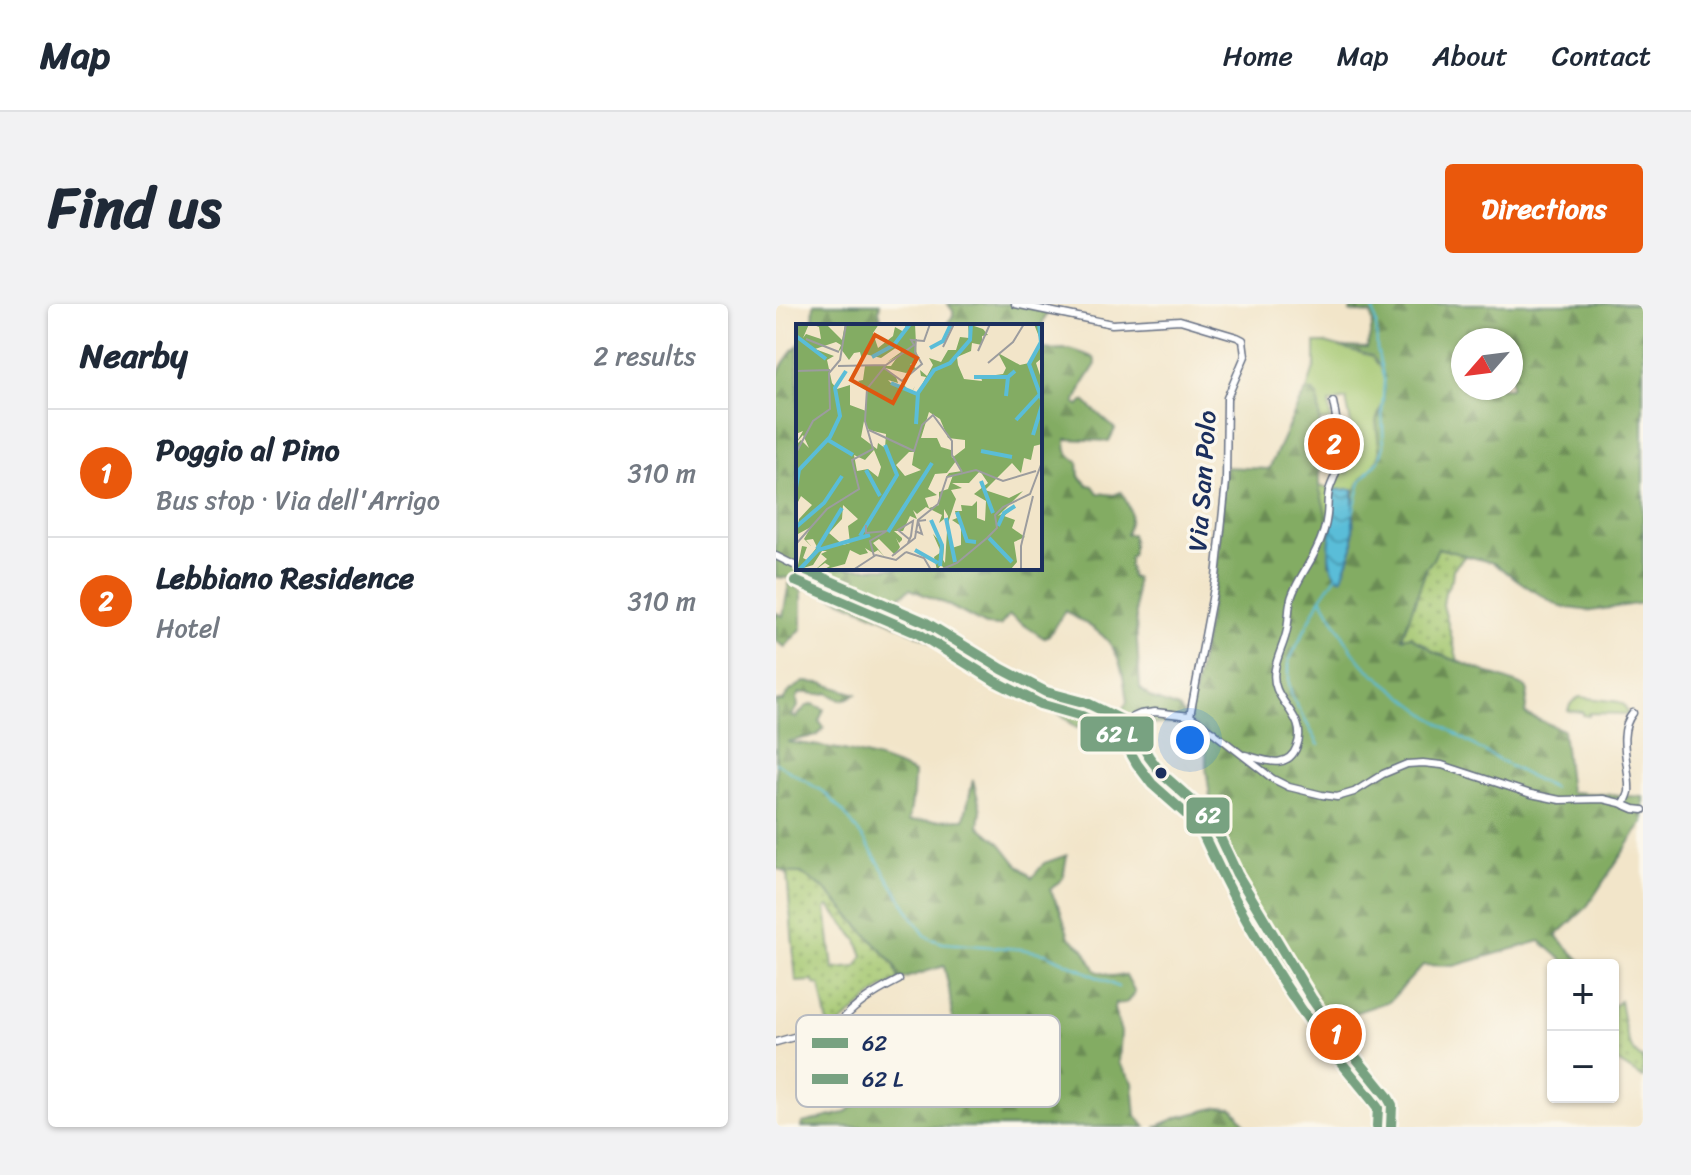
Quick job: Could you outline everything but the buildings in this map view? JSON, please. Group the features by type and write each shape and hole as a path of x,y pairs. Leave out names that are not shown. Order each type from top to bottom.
{"street":[{"name":"Via San Polo","path":"1015,304 1112,324 1189,321 1243,340 1245,356 1227,398 1226,482 1216,577 1190,716"},
{"path":"1242,754 1277,763 1293,755 1297,747 1301,731 1277,689 1275,669 1288,631 1288,607 1292,593 1317,549 1327,517 1328,493 1337,471 1339,428 1333,402"},
{"path":"776,556 796,565"},
{"path":"807,570 925,622 1046,692 1087,703 1124,721 1162,774 1194,801 1213,823 1237,874 1272,935 1334,1029 1387,1096 1392,1105 1391,1127"},
{"path":"1124,721 1155,712 1190,716 1273,779 1289,787 1337,797 1354,792 1407,764 1423,763 1442,765 1531,794 1560,800 1603,799 1643,810"},
{"path":"1624,805 1629,793 1624,754 1626,729 1633,713"},
{"path":"848,1015 882,988 899,980"},
{"path":"776,1042 796,1036"}],"green space":[{"path":"814,304 880,304 882,324 813,323"},
{"path":"948,304 1015,304 1048,311 1042,324 947,324 953,311"},
{"path":"1350,304 1643,304 1643,603 1591,611 1561,607 1493,563 1438,548 1427,567 1402,638 1411,636 1433,652 1526,687 1525,714 1563,730 1570,792 1643,797 1643,822 1586,908 1556,936 1579,959 1561,959 1540,941 1454,966 1423,965 1390,1001 1321,1024 1295,990 1255,916 1210,797 1206,734 1191,723 1190,716 1216,578 1225,467 1269,469 1307,390 1318,396 1321,446 1319,486 1327,517 1332,523 1329,564 1345,569 1353,547 1354,493 1380,454 1376,421 1383,402 1350,351 1339,347 1367,348 1373,323 1371,314 1350,312"},
{"path":"1315,343 1372,356 1384,380 1383,402 1376,421 1380,454 1354,493 1353,489 1332,492 1332,523 1327,517 1319,486 1332,489 1340,467 1341,472 1348,473 1349,467 1352,467 1351,424 1346,399 1329,403 1331,420 1320,421 1318,396 1307,390 1315,365"},
{"path":"796,347 796,570 1042,570 1042,348 1071,350 1094,358 1096,364 1075,403 1079,405 1084,401 1115,429 1109,441 1066,439 1067,450 1078,461 1079,476 1088,485 1098,493 1114,495 1121,492 1127,503 1130,517 1126,534 1131,534 1133,539 1129,565 1131,577 1136,579 1140,688 1150,698 1179,708 1185,716 1182,723 1140,725 1117,717 1127,702 1121,666 1114,650 1099,632 1065,611 1044,638 1009,615 1000,626 985,625 910,589 886,607 917,621 1056,699 1083,702 1095,709 1097,717 1077,728 1055,710 1018,689 998,685 979,676 949,650 789,578 776,577 776,380"},
{"path":"1437,548 1466,555 1453,569 1443,605 1458,661 1433,652 1421,642 1401,640"},
{"path":"789,583 802,591 802,628 785,647 776,641 776,613 783,616"},
{"path":"804,682 822,683 856,694 840,700 828,693 800,693 798,707 792,715 796,718 805,707 813,704 824,709 819,721 824,728 818,735 787,742 868,756 914,773 909,821 964,819 973,780 981,810 979,826 1001,844 1032,878 1044,863 1067,855 1063,878 1050,890 1069,937 1084,949 1096,971 1111,976 1126,975 1135,992 1127,1002 1115,1003 1114,1009 1121,1032 1119,1063 1133,1082 1136,1116 1146,1127 801,1127 802,1123 844,1113 853,1107 1060,1107 1060,1015 952,1015 944,966 899,980 894,964 827,891 801,873 787,873 776,868 776,701 783,701 790,691"},
{"path":"1580,697 1619,702 1629,714 1589,713 1589,716 1583,715 1583,712 1568,711 1572,702"},
{"path":"787,873 800,873 827,891 894,964 899,980 882,988 850,1015 826,1015 820,985 813,981 796,982","holes":["829,906 857,940 863,956 856,967 833,969 826,908"]},
{"path":"1619,1002 1629,1042 1643,1059 1643,1078 1619,1063"},
{"path":"1219,1107 1233,1108 1245,1124 1243,1127 1155,1127 1179,1117"}],"water":[{"path":"1353,489 1353,547 1339,578 1329,558 1332,492"}],"waterway":[{"path":"1353,513 1361,481 1379,460 1384,446 1384,380 1372,304"},
{"path":"1319,745 1292,697 1289,661 1321,598 1337,575"},
{"path":"1322,599 1354,652 1373,673 1451,731 1553,788"},
{"path":"776,763 825,793 844,813 866,842 914,920 931,939 943,943 1045,953 1118,987"}],"transit line":[{"name":"62","path":"806,570 925,622 1046,692 1087,703 1124,721 1162,774 1213,823 1237,874 1312,999 1387,1096 1392,1105 1391,1127"},
{"path":"795,581 919,634 995,681 1040,704 1082,716 1115,732 1152,784 1201,830 1273,966 1325,1042 1378,1108 1377,1126"}],"place":[{"name":"Lebbiano Residence","path":"1334,444"},
{"name":"Poggio al Pino","path":"1336,1034"}]}
